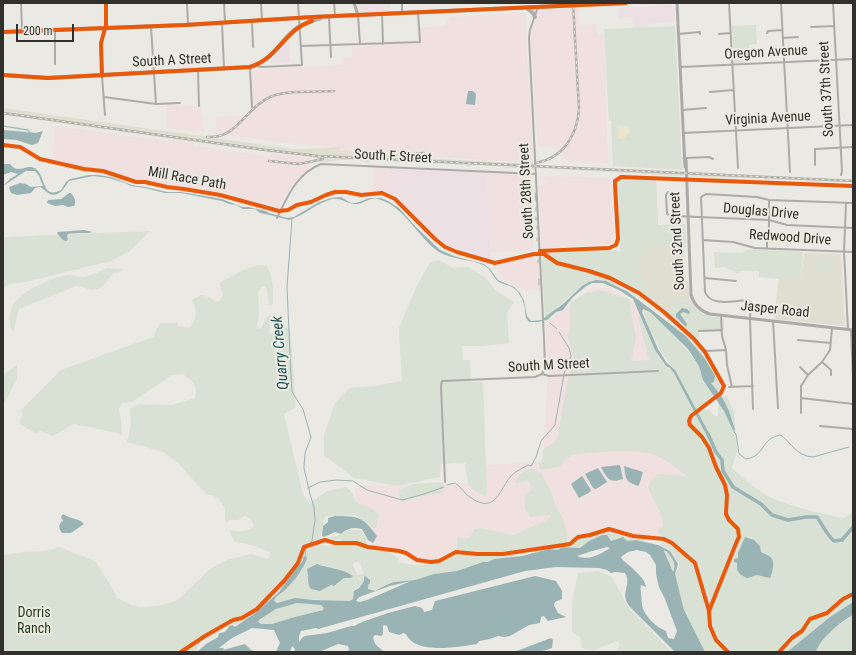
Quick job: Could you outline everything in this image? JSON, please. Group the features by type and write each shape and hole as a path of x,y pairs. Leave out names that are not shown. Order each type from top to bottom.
{"main road":[{"path":"3,32 252,22 335,16 526,8 538,5 626,3"},
{"path":"526,8 533,13 534,17"},
{"name":"South A Street","path":"3,75 42,78 250,67 272,55 290,34 300,26 310,21 327,17"}],"street":[{"path":"21,3 22,32"},
{"path":"104,115 101,43 105,28 106,3"},
{"path":"187,3 188,25"},
{"path":"224,3 224,69"},
{"path":"261,3 262,21"},
{"path":"256,65 262,67 302,65 298,3"},
{"path":"334,3 335,16"},
{"path":"354,3 358,15 360,44"},
{"path":"402,3 402,13"},
{"name":"South 32nd Street","path":"677,3 683,159 686,173 692,295 697,307"},
{"path":"729,3 738,168"},
{"path":"782,3 782,30 790,172"},
{"name":"South 37th Street","path":"833,3 841,174"},
{"name":"South 28th Street","path":"538,5 529,38 545,367 542,374"},
{"path":"301,46 420,42 418,13"},
{"path":"382,14 383,44"},
{"path":"327,17 331,58"},
{"path":"252,22 253,47"},
{"path":"811,26 834,26"},
{"path":"151,27 156,104"},
{"path":"55,30 55,64"},
{"path":"767,33 768,31 782,30"},
{"path":"678,34 700,32 700,34"},
{"path":"719,34 730,33"},
{"path":"783,38 798,37"},
{"name":"Oregon Avenue","path":"680,67 853,59"},
{"path":"250,67 252,107"},
{"path":"198,70 199,106"},
{"path":"710,92 733,90"},
{"path":"104,97 156,104 180,103"},
{"path":"682,110 706,108"},
{"name":"Virginia Avenue","path":"683,133 853,125"},
{"path":"815,165 815,149 853,147"},
{"path":"684,158 714,158"},
{"name":"South F Street","path":"277,218 295,184 310,169 321,164 536,174"},
{"name":"Douglas Drive","path":"668,192 666,195 667,214 688,217 769,220 787,225 853,228"},
{"path":"754,409 750,319 751,302 740,300 730,302 712,300 707,297 701,199 703,195 757,197 769,200 853,203"},
{"path":"767,248 767,235 770,226 769,200"},
{"path":"846,203 844,252 851,330 853,376"},
{"name":"Redwood Drive","path":"703,240 733,242 754,248 853,252"},
{"path":"705,278 736,281"},
{"name":"Jasper Road","path":"697,307 706,313 851,330"},
{"path":"721,315 722,336 726,350 727,365 732,387"},
{"path":"773,321 778,408"},
{"path":"801,413 801,386 808,375 822,362 830,350 832,328"},
{"path":"700,331 722,330"},
{"path":"798,340 831,343"},
{"path":"706,351 726,350"},
{"path":"822,362 831,370 831,375"},
{"path":"800,367 808,375"},
{"name":"South M Street","path":"445,482 442,381 535,377 542,374 549,376 658,371"},
{"path":"729,387 753,386"},
{"path":"801,398 853,404"},
{"path":"820,426 853,429"}],"shaded area":[{"path":"355,3 390,3 391,11 361,12"},
{"path":"672,5 674,7 674,22 648,24 648,27 633,28 632,17 619,18 618,8"},
{"path":"579,8 579,25 596,24 597,35 604,35 608,163 568,161 554,147 538,146 530,36 539,13 542,10"},
{"path":"526,13 526,42 533,161 523,162 339,151 339,147 287,143 227,135 270,98 265,99 254,107 252,70 343,65 344,58 353,57 352,47 421,43 420,28 447,26 447,21 450,17"},
{"path":"290,39 290,62 268,63 268,62"},
{"path":"166,105 201,106 200,115 203,115 204,132 167,128"},
{"path":"3,108 292,149 340,147 340,150 330,150 406,154 406,156 438,159 514,163 533,162 534,168 531,171 528,169 475,165 469,167 466,165 371,161 367,163 359,160 339,160 326,162 311,161 318,158 3,115"},
{"path":"216,117 244,117 228,131 221,134 216,134"},
{"path":"56,126 172,142 173,139 190,141 194,142 194,146 270,157 271,154 311,158 308,166 310,168 298,178 279,208 275,208 222,195 180,187 135,181 108,171 54,160 53,147"},
{"path":"538,165 671,171 683,172 683,175 538,168"},
{"path":"373,167 390,169 391,193 372,191"},
{"path":"390,169 487,173 491,259 447,245 438,238 398,198 391,193"},
{"path":"690,172 853,180 853,182 691,176"},
{"path":"487,173 532,176 533,250 491,252"},
{"path":"539,176 611,178 614,240 610,244 542,248 539,186 543,185 546,181"},
{"path":"621,178 656,180 658,225 685,224 685,274 686,281 688,281 689,299 677,304 669,312 653,302 640,275 617,182"},
{"path":"804,253 841,254 845,326 774,319 779,278 801,281"},
{"path":"539,255 541,290 524,290 507,282 494,266"},
{"path":"610,288 634,302 666,370 688,426 698,436 700,513 663,538 632,535 609,527 601,528 590,534 579,535 571,543 517,552 454,551 433,561 419,560 404,552 359,543 355,486 471,483 469,466 543,462 548,373 546,323 590,289"}],"green space":[{"path":"756,25 757,44 749,45 750,62 734,63 732,26"},
{"path":"675,26 682,170 613,166 604,29"},
{"path":"3,125 32,129 32,132 39,132 36,133 3,130 27,131 3,127"},
{"path":"621,178 656,180 658,225 685,224 686,244 652,246 637,259 640,275 653,302 669,312 677,304 690,299 700,312 724,318 724,331 699,332 698,341 725,386 723,391 714,399 714,401 704,409 710,411 714,416 718,416 718,404 726,395 734,412 737,451 732,468 757,489 782,502 843,518 853,513 853,602 830,617 787,652 705,652 684,610 675,574 679,567 679,563 670,550 660,545 663,542 658,531 659,528 663,527 662,517 648,487 651,481 658,474 687,476 679,470 652,454 624,451 573,455 566,459 559,467 542,470 539,468 539,464 542,461 543,450 557,440 566,387 572,365 573,354 567,334 569,334 570,327 570,303 586,293 600,290 629,299 636,339 631,361 649,360 638,317 640,317 660,359 668,369 674,369 660,350 649,328 643,309 664,325 695,359 692,341 675,324 662,313 632,293 617,285 604,281 595,280 582,286 568,297 545,320 541,252 616,250 620,252 617,182"},
{"path":"150,231 130,251 111,261 26,282 10,284 3,287 3,243 5,237"},
{"path":"750,249 803,252 801,281 759,277 759,271 742,271 737,273 724,267 715,268 714,252 742,253"},
{"path":"834,258 835,267 818,271 816,262"},
{"path":"439,260 453,268 467,267 473,270 485,277 496,291 514,302 507,313 509,343 483,346 462,346 463,360 470,360 471,382 483,382 487,497 471,488 467,481 465,463 441,464 440,477 397,486 354,478 324,455 324,435 335,403 350,388 375,386 402,381 399,328 417,286 430,262"},
{"name":"Dorris Ranch","path":"258,265 267,266 271,275 273,284 273,304 269,305 265,286 261,287 258,293 259,316 256,329 261,328 267,317 271,314 269,334 290,327 296,407 284,414 303,495 310,503 327,491 346,487 351,491 357,503 371,508 379,514 376,528 373,528 356,515 326,516 324,519 320,541 303,547 297,562 280,583 254,610 239,618 238,624 230,624 212,638 201,639 195,652 3,652 3,555 47,551 59,547 95,561 117,598 132,605 141,607 159,606 178,600 210,569 227,560 251,554 269,559 270,552 234,541 229,531 243,531 252,528 254,526 251,519 245,516 238,520 230,520 227,523 225,519 225,508 217,497 206,494 178,463 164,452 127,442 131,426 130,409 138,404 172,405 195,398 196,390 194,384 183,374 172,375 132,402 123,403 119,408 122,436 117,433 74,424 53,436 41,431 35,433 19,423 23,416 21,410 61,370 153,337 160,323 177,323 179,326 189,328 194,322 196,315 192,300 201,295 209,297 215,302 220,301 223,294 219,283 243,270"},
{"path":"108,268 123,269 118,273 113,273 106,283 100,288 93,290 76,286 19,309 13,333 10,323 10,312 17,300 30,290 55,278 69,275 85,277"},
{"path":"799,306 804,311 799,316 794,311"},
{"path":"17,365 17,379 3,405 3,375"},
{"path":"531,468 541,473 550,489 556,507 565,524 567,531 567,543 515,551 512,557 494,559 457,571 434,574 415,580 394,582 375,591 367,589 370,580 364,577 365,581 354,591 353,599 350,601 300,599 277,603 274,601 292,584 306,562 307,558 304,554 306,548 319,544 326,546 342,544 342,540 332,539 331,537 340,535 348,530 362,530 366,538 366,547 387,551 398,558 400,562 421,565 456,556 458,536 463,539 470,537 475,529 480,528 514,535 549,519 552,515 531,517 525,509 525,495 532,490 529,481 515,483 519,475","holes":["358,561 360,564 364,574 357,575 353,565","317,564 352,574 347,579 344,578 320,591 307,582 308,574"]},
{"path":"443,482 443,493 426,495 401,502 399,491 413,484"},
{"path":"607,529 616,530 629,537 645,539 644,541 627,541 623,537 611,541 602,535 589,541 580,548 562,547 558,550 549,549 549,547 572,544 579,538"},
{"path":"664,550 673,559 674,565 672,572"},
{"path":"598,571 612,577 628,607 672,652 616,652 620,644 617,641 593,651 582,648 580,637 572,632 572,602 578,573"},
{"path":"297,603 321,605 324,608 323,610 272,624 261,624 258,622 276,609"},
{"path":"853,615 853,652 816,652 818,647 832,631 843,621"}],"sand":[{"path":"616,127 628,127 630,132 622,139 618,138 618,129"}],"water":[{"path":"468,91 473,91 476,94 475,105 466,104"},
{"path":"3,130 36,133 43,131 38,143 32,145 16,140 3,139"},
{"path":"3,164 10,164 17,169 32,167 36,169 47,190 50,192 61,190 70,179 89,175 98,175 111,177 132,185 167,192 181,192 222,199 242,207 248,207 266,211 287,218 294,217 319,202 331,198 341,197 351,203 339,199 332,199 321,203 300,216 289,220 260,213 255,209 243,209 236,205 222,201 181,193 165,193 131,186 109,178 93,176 69,181 61,192 55,195 48,193 40,187 35,188 31,193 17,195 11,193 9,187 20,183 31,187 43,186 35,171 26,171 3,186 18,174 11,172 3,175"},
{"path":"71,193 75,199 74,206 55,206 47,203 48,200 61,199"},
{"path":"370,198 381,198 388,201 399,208 440,250 454,256 484,264 490,269 498,280 514,287 520,293 524,301 527,316 531,321 542,320 562,305 582,286 589,282 596,280 606,281 628,292 686,336 705,359 715,376 714,382 711,383 722,397 729,411 735,430 733,430 724,411 703,380 699,366 688,349 650,312 643,309 642,312 658,349 666,362 675,370 711,437 708,438 674,373 666,366 655,350 633,299 619,290 603,283 592,283 572,298 563,310 556,312 547,320 529,322 527,320 523,301 519,294 512,287 499,282 485,266 475,262 450,257 439,252 431,246 403,214 387,202 378,199 370,199 358,204 351,203 356,203"},
{"path":"84,230 93,232 68,234 68,240 66,241 63,240 57,233 58,232"},
{"path":"682,308 687,309 690,312 689,314 683,312 680,314 687,324 686,327 676,317 676,314"},
{"path":"620,465 623,479 614,481 607,477 601,467"},
{"path":"624,466 643,472 638,486 628,481"},
{"path":"598,468 607,482 596,489 593,488 585,474"},
{"path":"582,476 591,490 579,498 571,484"},
{"path":"63,514 84,524 71,533 62,533 59,526 63,521 61,517"},
{"path":"335,516 350,516 364,521 377,536 373,543 368,540 362,529 359,528 348,529 341,534 335,532 324,537 322,536 323,526 328,522 328,518"},
{"path":"602,535 607,535 611,541 623,537 627,541 636,540 658,545 670,551 678,564 675,574 684,610 705,652 675,652 628,604 625,594 627,578 625,573 611,573 607,570 599,568 556,567 525,571 318,629 316,628 301,631 299,636 299,642 305,636 327,633 354,626 388,613 415,606 422,608 424,612 432,610 435,601 535,576 556,581 562,591 562,599 555,602 554,605 558,613 566,617 548,621 544,616 541,617 540,623 529,625 510,636 498,636 479,641 477,644 449,648 427,647 418,645 411,641 406,634 403,633 399,635 389,632 387,626 384,625 382,636 375,635 373,637 379,648 385,652 345,652 349,650 348,646 338,644 319,652 294,652 295,649 292,646 290,652 276,652 280,643 274,630 252,628 232,638 219,648 224,648 223,650 245,644 251,650 258,652 197,652 206,644 218,637 219,633 225,631 229,626 232,625 235,627 255,613 279,592 295,569 303,561 303,557 306,556 306,562 298,575 275,599 274,601 277,603 295,598 350,601 353,599 354,591 359,588 364,581 365,576 370,580 368,589 375,591 394,582 415,580 434,574 457,571 494,559 522,556 549,549 558,550 562,547 580,548 589,541","holes":["607,547 610,548 590,558 577,556","637,550 646,552 650,555 656,565 656,574 659,587 677,631 674,639 668,638 666,631 656,625 643,609 641,585 646,587 645,583 621,557 628,552","664,551 666,551 672,558 674,566 673,572","411,581 367,600 360,602 356,601 359,597 390,586","297,603 321,605 324,608 323,610 272,624 261,624 258,622 276,609"]},
{"path":"745,537 754,540 760,546 761,552 772,559 773,566 770,578 757,575 747,578 741,575 737,570 737,563 734,562 734,559 738,558 738,553"},
{"path":"317,564 345,572 353,576 351,578 344,578 334,586 331,585 320,591 311,589 308,582 307,569"},
{"path":"853,602 853,615 843,621 832,631 818,647 816,652 787,652 830,617"},
{"path":"551,638 553,640 552,648 547,650 514,652"}],"waterway":[{"path":"3,126 28,130 30,133"},
{"path":"535,193 536,201"},
{"name":"Quarry Creek","path":"292,219 287,287 292,392 303,409 311,437 305,453 304,468 314,507 315,520 312,541 306,548 305,557"},
{"path":"539,279 539,285"},
{"path":"550,323 557,329"},
{"path":"447,485 455,483 471,498 480,502 492,502 514,474 528,465 531,466 536,457 541,441 555,425 564,374 571,356 569,348 559,332"},
{"path":"734,429 739,454 746,459 757,454 769,440 781,435 795,449 807,456 813,457 849,447"},
{"path":"708,434 716,452 722,460 723,471 733,487 761,504 772,515 788,520 817,517 834,541 842,540 853,527"},
{"path":"308,488 320,482 336,480 353,481 367,490 402,500 444,487"}],"railway":[{"path":"536,163 546,160 561,151 572,137 578,119 579,109 573,3"},
{"path":"207,137 218,136 234,128 254,108 270,97 293,92 334,91"},
{"path":"3,113 318,156 853,181"},
{"path":"411,154 424,153"},
{"path":"269,161 299,164 323,159"}],"cycle path":[{"path":"102,76 101,43 106,25 106,3"},
{"path":"3,32 185,25 313,17 626,3"},
{"path":"3,75 48,78 250,67 260,63 302,25 312,21"},
{"name":"Mill Race Path","path":"3,145 20,147 40,159 84,169 103,171 136,182 145,182 220,195 279,211 288,210 297,205 311,202 335,192 346,192 361,195 382,193 395,199 445,247 457,252 495,263 534,254 544,254 557,263 610,278 639,293 664,312 694,339 705,352 724,386 721,393 691,416 689,421 690,425 702,437 709,448 725,485 727,495 726,514 729,520 738,529 739,537 709,611"},
{"path":"540,251 609,248 616,245 618,239 615,181 621,177 853,186"},
{"path":"181,652 233,620 242,618 257,609 284,581 298,563 304,547 325,540 335,543 356,543 368,547 399,551 406,553 417,560 431,562 439,561 456,552 503,554 570,544 578,537 609,529 633,536 664,539 672,543 695,563 709,611 710,626 716,640 728,652"},
{"path":"779,652 792,638 802,631 810,619 827,613 843,599 853,594"}]}
